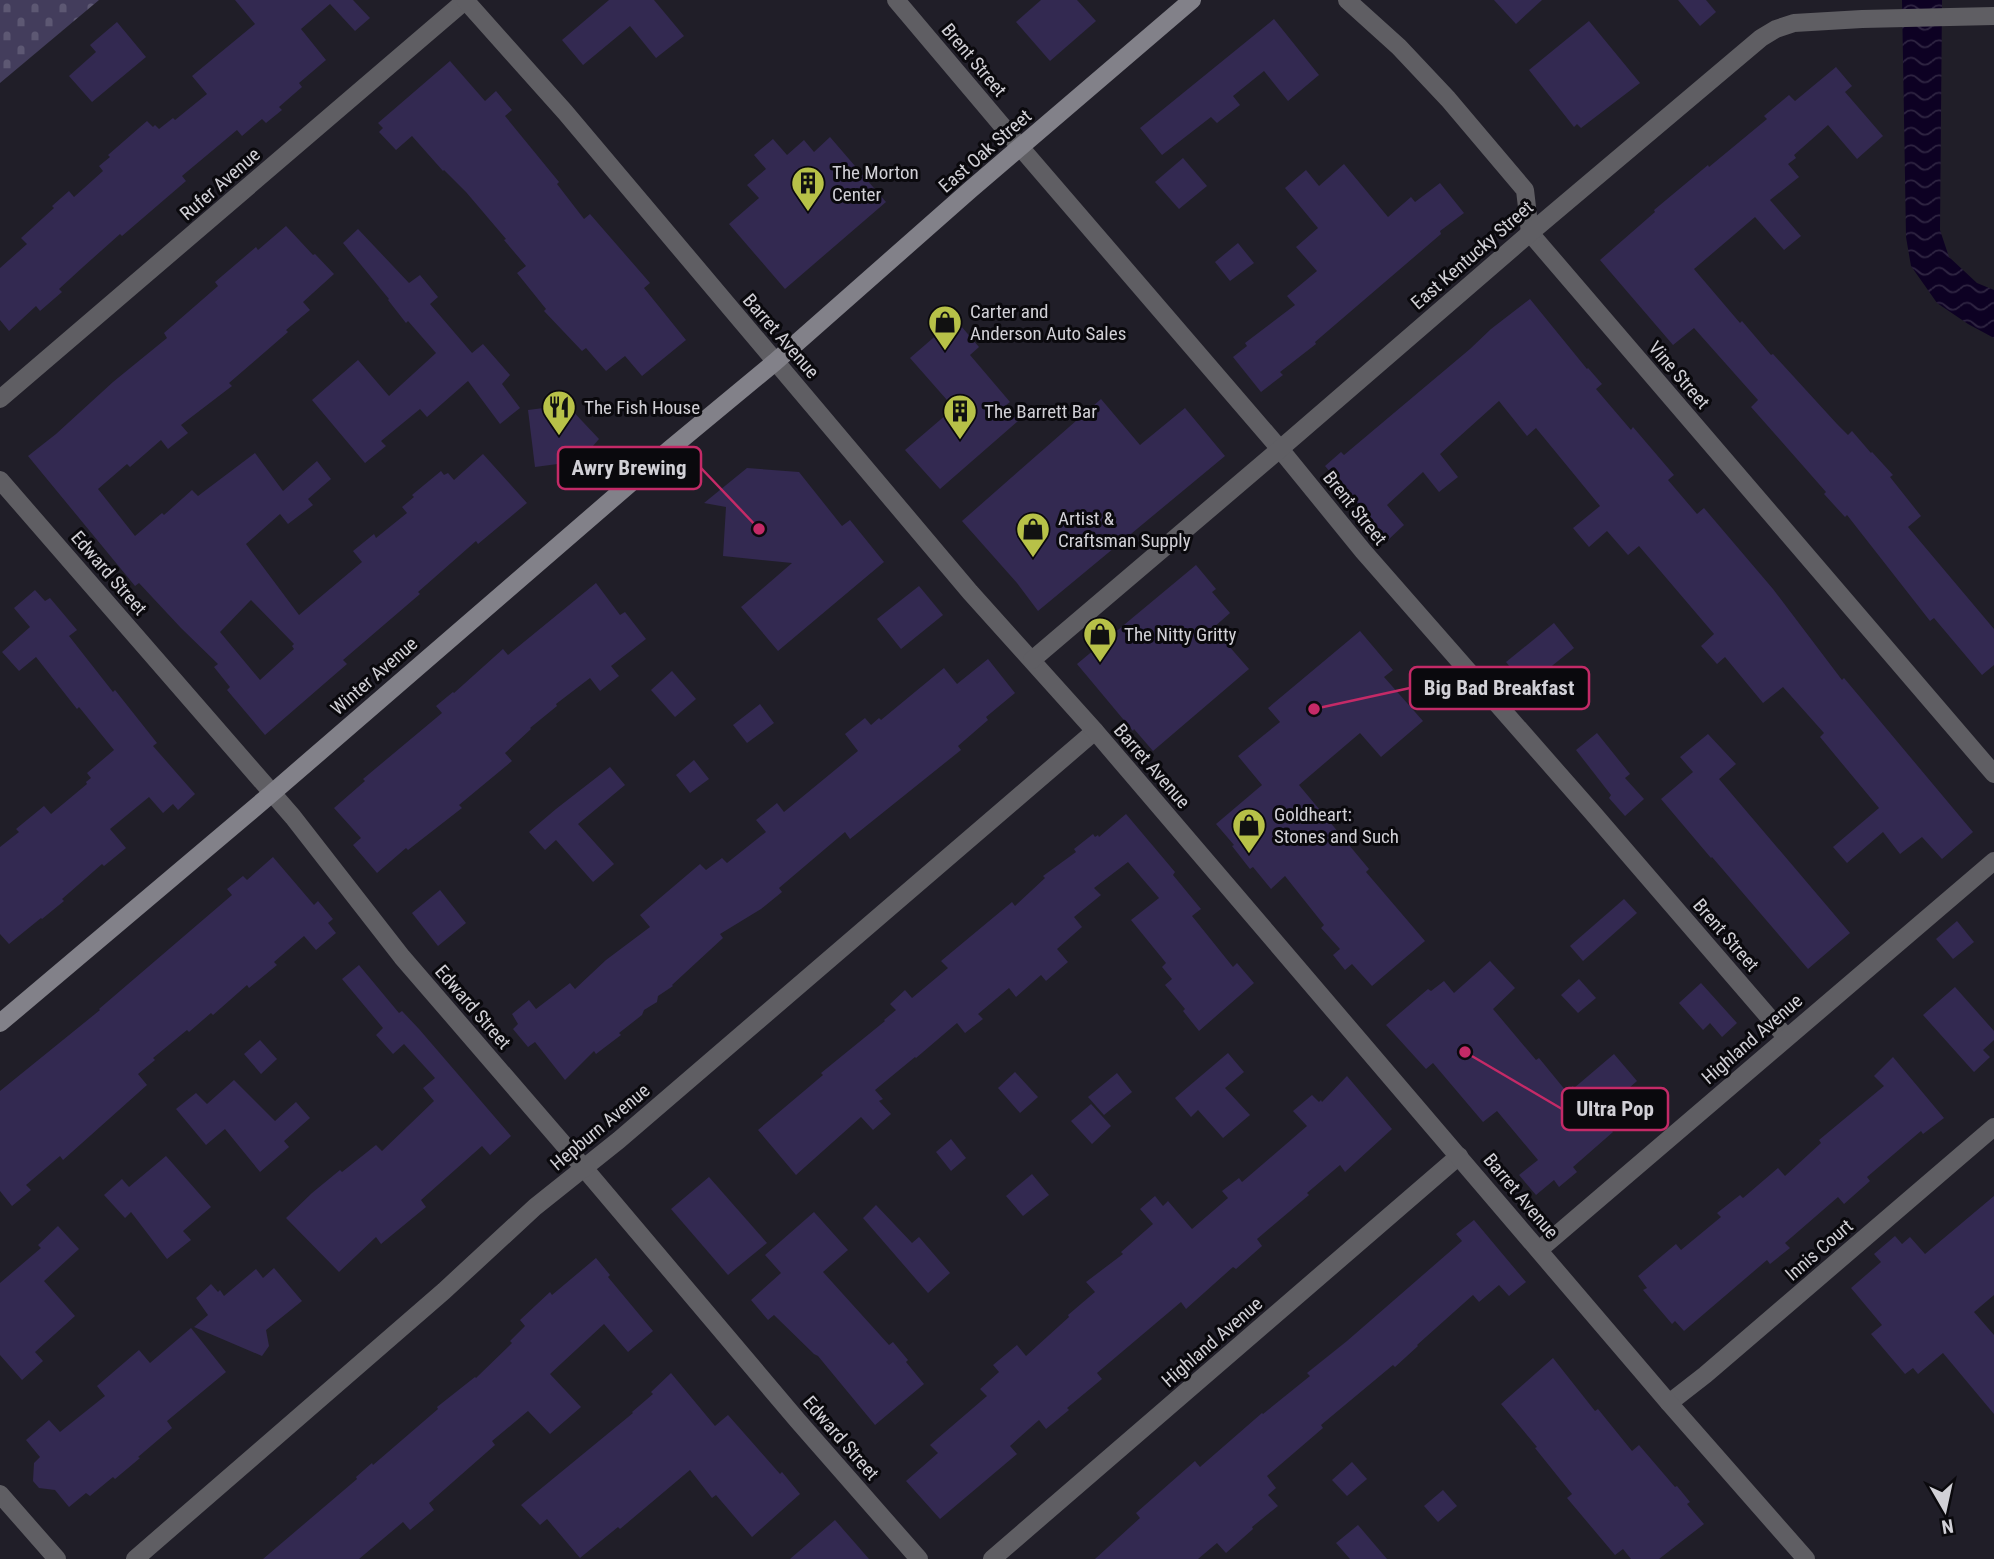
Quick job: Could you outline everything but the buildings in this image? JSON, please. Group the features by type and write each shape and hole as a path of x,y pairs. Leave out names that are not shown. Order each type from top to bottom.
{"main road":[{"name":"East Oak Street","path":"775,362 1192,0"},
{"name":"Winter Avenue","path":"0,1023 775,362"}],"street":[{"name":"Barret Avenue","path":"466,0 565,112 955,575 1095,731 1669,1403 1806,1559"},
{"name":"Rufer Avenue","path":"0,399 466,0"},
{"name":"Brent Street","path":"896,0 1280,449 1363,551 1786,1037"},
{"path":"1347,0 1399,47 1448,99 1525,190 1530,233"},
{"name":"East Kentucky Street","path":"1032,660 1761,38 1794,23 1994,16"},
{"name":"Vine Street","path":"1530,233 1994,774"},
{"name":"Edward Street","path":"0,480 293,817 402,957 919,1559"},
{"name":"Hepburn Avenue","path":"135,1559 444,1291 535,1207 630,1131 1095,731"},
{"name":"Highland Avenue","path":"1539,1250 1994,861"},
{"name":"Innis Court","path":"1669,1403 1994,1127"},
{"name":"Highland Avenue","path":"992,1559 1459,1156"},
{"path":"0,1494 57,1559"}],"green space":[{"path":"0,0 99,0 0,83"}],"water":[{"path":"1902,0 1942,0 1940,230 1949,257 1977,283 1994,290 1994,338 1937,303 1911,266 1906,237"}],"place":[{"name":"The Morton Center","path":"808,213"},
{"name":"Carter and Anderson Auto Sales","path":"945,352"},
{"name":"The Fish House","path":"559,437"},
{"name":"The Barrett Bar","path":"960,441"},
{"name":"Awry Brewing","path":"759,529"},
{"name":"Artist & Craftsman Supply","path":"1033,559"},
{"name":"The Nitty Gritty","path":"1100,664"},
{"name":"Big Bad Breakfast","path":"1314,709"},
{"name":"Goldheart: Stones and Such","path":"1249,855"},
{"name":"Ultra Pop","path":"1465,1052"}]}
